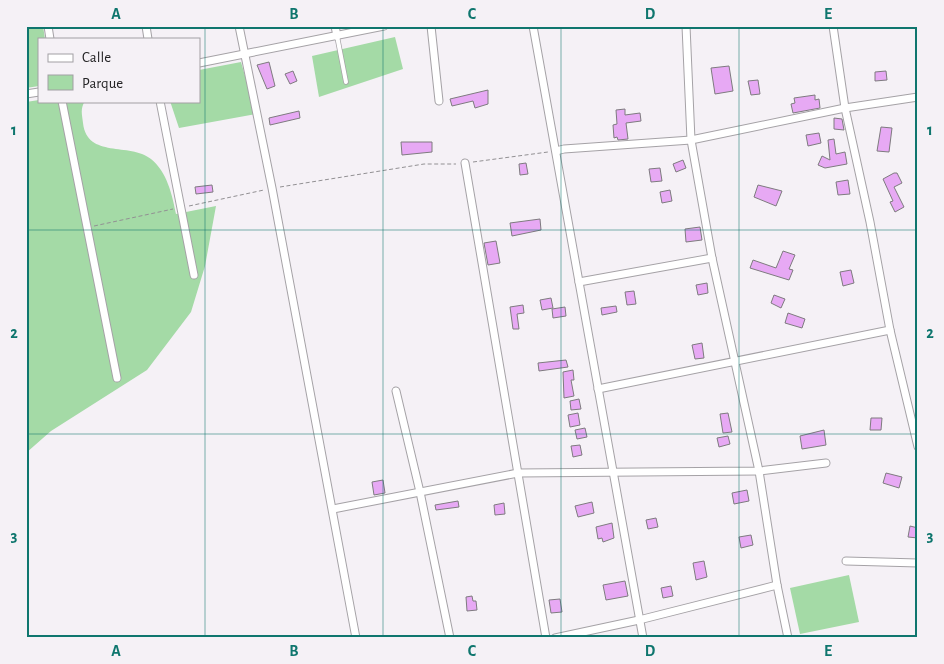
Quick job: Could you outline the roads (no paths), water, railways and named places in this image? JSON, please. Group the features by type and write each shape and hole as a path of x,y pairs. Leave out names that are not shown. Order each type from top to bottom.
{"street":[{"path":"239,26 272,188 356,638"},
{"path":"335,26 337,36"},
{"path":"200,64 384,26"},
{"path":"431,26 439,101"},
{"path":"533,26 643,638"},
{"path":"686,26 691,140 712,258 759,471 777,585 788,638"},
{"path":"833,26 845,108 870,222 890,330 918,447"},
{"path":"556,151 691,140 845,108 918,97"},
{"path":"62,102 117,378"},
{"path":"160,102 194,275"},
{"path":"465,163 546,638"},
{"path":"579,282 712,258"},
{"path":"598,389 890,330"},
{"path":"396,391 420,492 450,638"},
{"path":"333,509 518,473 759,471 826,463"},
{"path":"846,561 918,563"},
{"path":"555,638 639,620 777,585"}],"lane":[{"path":"337,36 346,82"}]}
